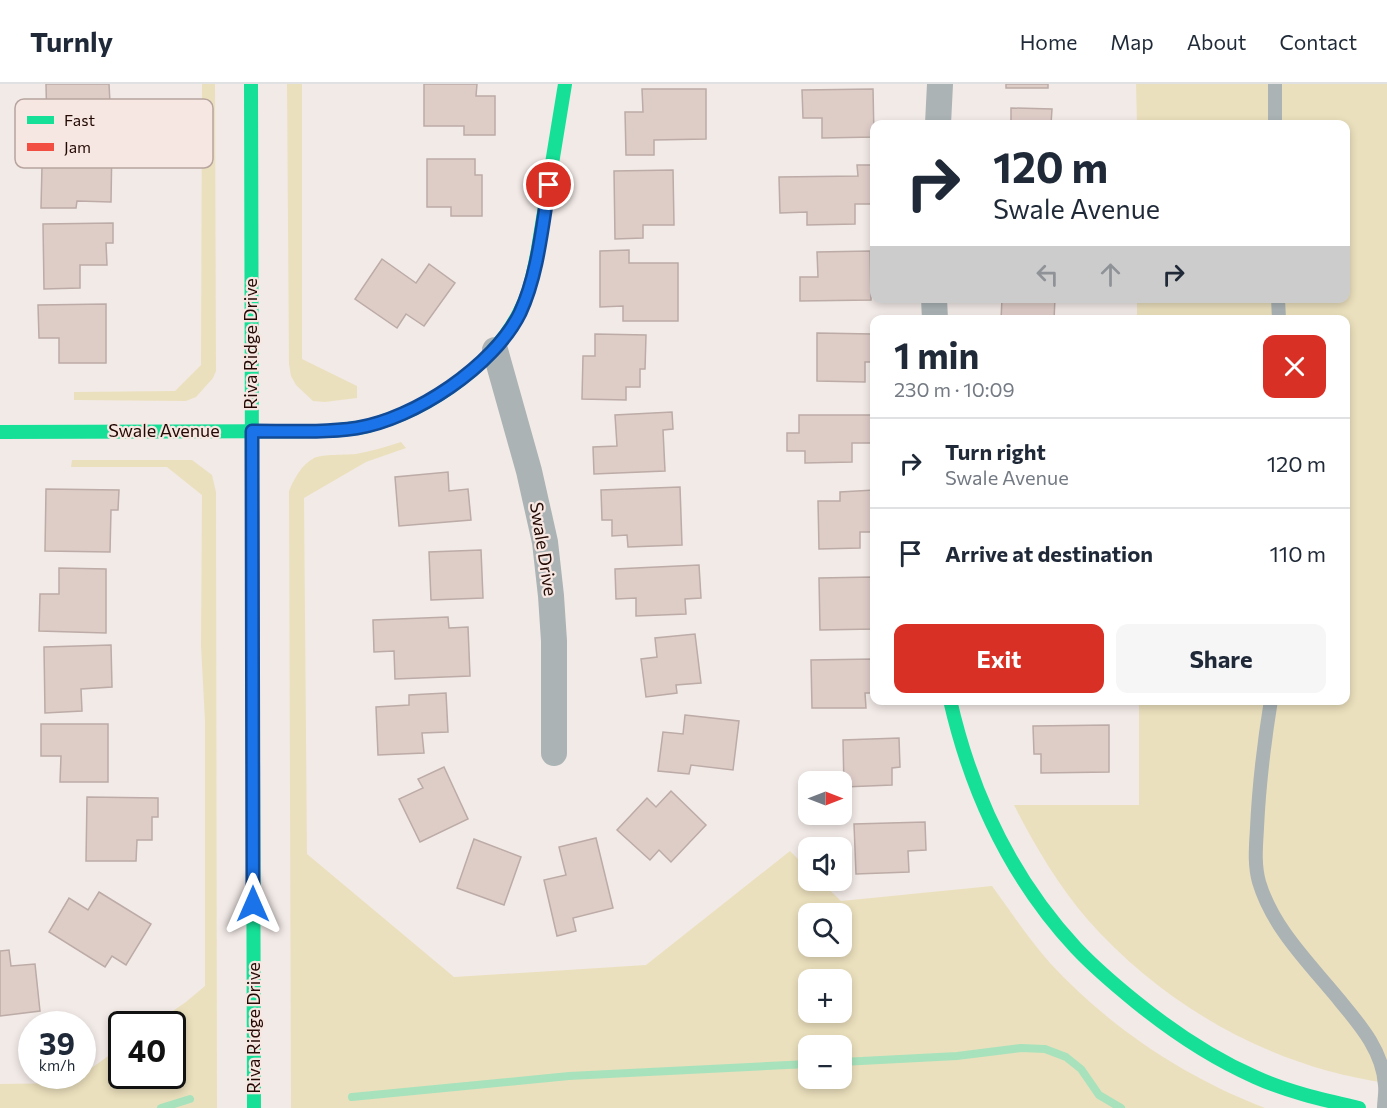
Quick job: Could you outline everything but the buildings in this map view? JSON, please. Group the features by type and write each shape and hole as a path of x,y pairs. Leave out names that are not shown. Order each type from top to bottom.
{"street":[{"name":"Riva Ridge Drive","path":"251,84 254,1108"},
{"name":"Swale Avenue","path":"0,432 330,431 364,427 389,419 426,401 455,383 495,350 520,313 532,277 541,234 565,84"},
{"path":"938,120 940,84"},
{"name":"Swale Drive","path":"495,350 529,471 545,542 552,596 554,641 554,753"},
{"path":"951,705 969,767 990,822 1000,841 1051,918 1108,980 1181,1036 1227,1063 1274,1085 1359,1108"}],"lane":[{"path":"1275,84 1275,120"},
{"path":"1270,705 1263,745 1258,812 1256,851 1259,881 1272,911 1284,930 1304,958 1357,1020 1377,1053 1385,1085 1384,1108"}],"shaded area":[{"path":"202,84 215,84 216,371 213,378 196,397 186,401 74,400 74,392 175,391 201,365 202,168 213,168 213,99 202,99"},
{"path":"287,84 302,84 302,359 357,386 357,398 325,402 313,401 296,385 291,376 289,364"},
{"path":"1136,84 1387,84 1387,1083 1344,1075 1303,1063 1262,1047 1186,1006 1151,980 1118,951 1077,907 1048,865 1014,805 1139,805 1139,705 1350,705 1350,315 1137,315 1137,303 1350,303 1350,120 1137,120"},
{"path":"401,442 406,448 366,462 304,498 307,854 454,977 646,965 790,851 798,859 798,891 830,891 841,901 992,886 1050,963 1097,1008 1149,1048 1177,1065 1265,1108 291,1108 289,491 302,468 314,458 373,450"},
{"path":"72,460 192,460 212,475 216,492 217,1108 0,1108 0,1084 18,1084 18,1089 96,1089 96,1065 108,1056 108,1089 186,1089 186,1011 173,1011 205,986 205,721 201,646 202,495 167,467 71,467"}],"waterway":[{"path":"852,1061 957,1056 1021,1048 1045,1049 1066,1057 1081,1069 1099,1095 1121,1108"},
{"path":"352,1097 569,1076 798,1065"},
{"path":"161,1108 190,1099"}],"traffic: fast":[{"path":"251,84 252,480"},
{"path":"0,432 330,431 371,425 392,418 436,397 457,383 494,349 508,331 523,304 538,249 565,84"},
{"path":"951,705 969,768 996,832 1032,893 1083,955 1150,1013 1193,1044 1223,1061 1280,1087 1359,1108"},
{"path":"253,759 254,1108"}],"traffic: jam":[{"path":"252,480 253,759"}],"route":[{"path":"253,904 252,431 330,431 372,425 433,397 473,369 495,350 520,313 536,261 549,185"}]}
